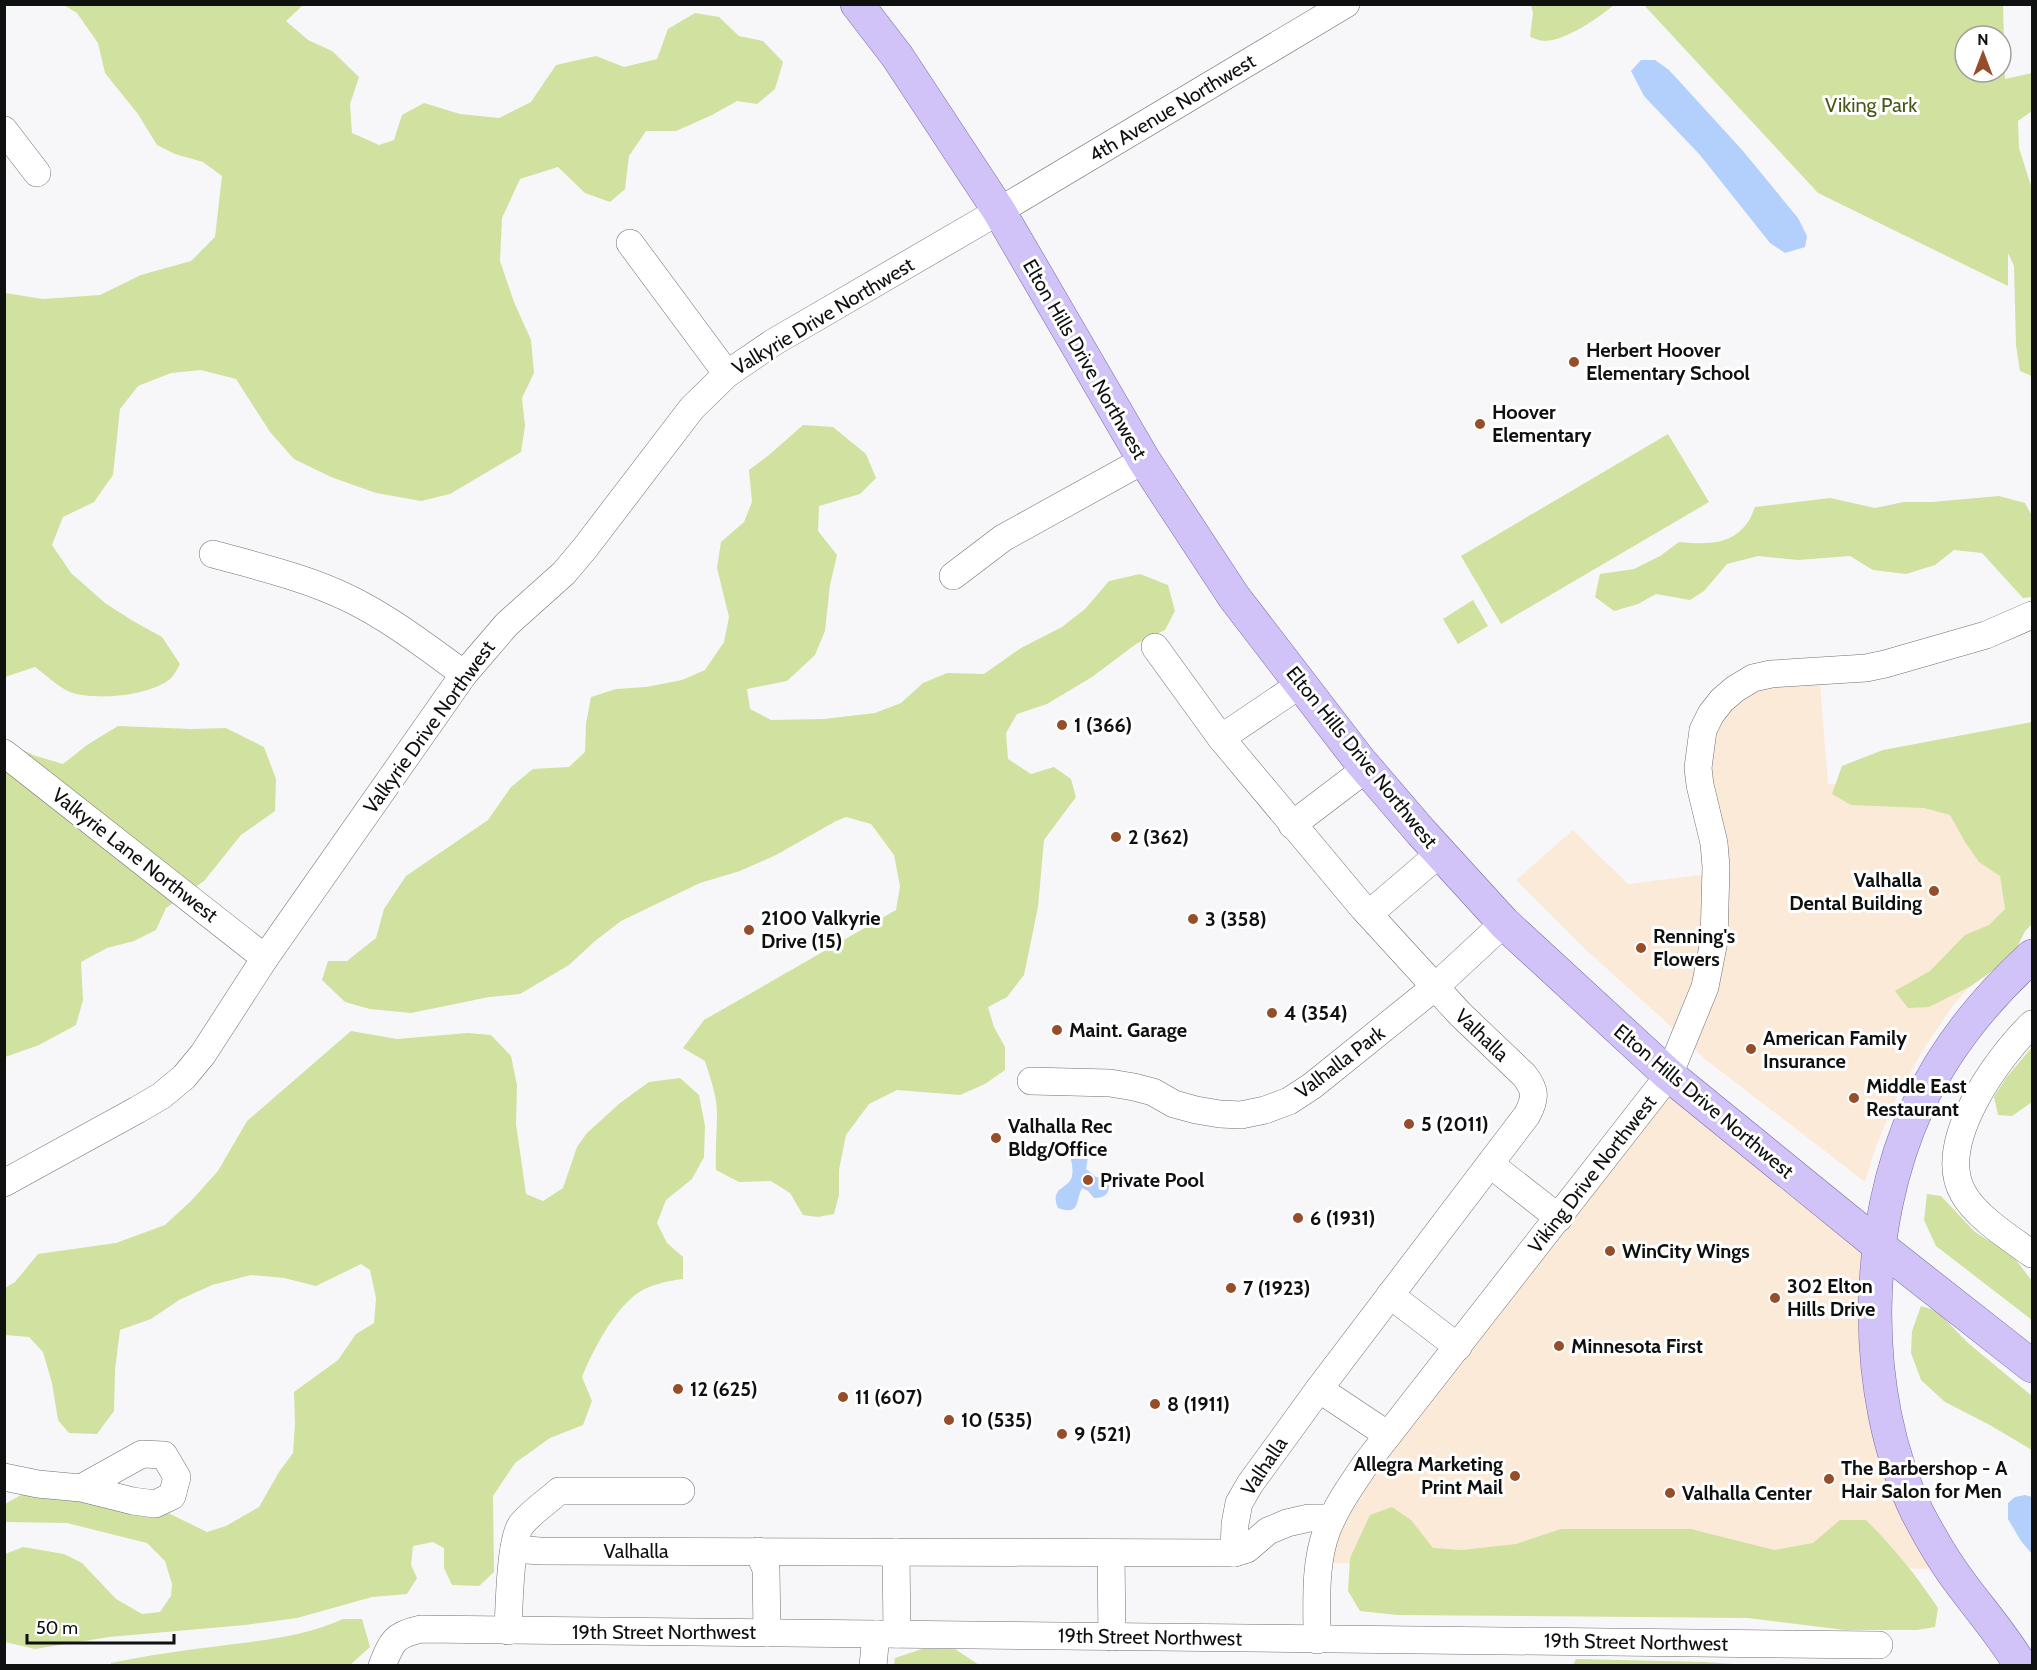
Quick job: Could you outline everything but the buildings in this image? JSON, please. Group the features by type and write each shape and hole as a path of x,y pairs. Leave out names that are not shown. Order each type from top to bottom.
{"main road":[{"name":"Elton Hills Drive Northwest","path":"857,4 897,56 999,211 1144,460 1234,597 1367,768 1504,923 1669,1075 1878,1245 2032,1366"},
{"path":"2021,1665 1961,1584 1916,1510 1889,1434 1875,1342 1878,1245 1896,1166 1918,1106 1951,1048 1973,1018 2011,975 2032,956"}],"street":[{"name":"4th Avenue Northwest","path":"999,211 1346,4"},
{"path":"4,130 37,173"},
{"name":"Valkyrie Drive Northwest","path":"4,1183 161,1096 184,1077 464,674 507,624 564,573 692,408 727,374 774,342 999,211"},
{"path":"630,243 727,374"},
{"path":"953,576 1003,538 1144,460"},
{"path":"213,554 292,576 354,601 389,621 464,674"},
{"name":"Viking Drive Northwest","path":"1317,1640 1319,1563 1326,1532 1345,1494 1669,1075 1705,987 1714,941 1716,867 1714,843 1698,768 1703,730 1711,714 1722,700 1753,678 1771,674 1866,668 1886,664 1986,635 2032,615"},
{"name":"Valhalla","path":"1155,647 1221,738 1292,825 1460,1014 1532,1084 1535,1094 1527,1115 1319,1389 1250,1484 1239,1503 1235,1524 1234,1553"},
{"path":"1221,738 1301,684"},
{"name":"Valkyrie Lane Northwest","path":"4,753 265,958"},
{"path":"1292,825 1367,768"},
{"path":"1369,914 1440,852"},
{"name":"Valhalla Park","path":"1031,1081 1110,1083 1153,1092 1174,1104 1220,1114 1241,1115 1265,1110 1289,1101 1312,1086 1435,987 1504,923"},
{"path":"2032,1024 2003,1058 1972,1108 1961,1131 1954,1165 1964,1196 2004,1234 2032,1254"},
{"path":"1491,1164 1559,1218"},
{"path":"1390,1295 1458,1347"},
{"path":"1319,1389 1388,1436"},
{"path":"4,1477 39,1484 81,1488"},
{"path":"508,1631 514,1549 520,1526 560,1491 681,1491"},
{"name":"Valhalla","path":"514,1549 540,1551 1234,1553 1247,1549 1268,1531 1287,1523 1309,1518 1332,1518"},
{"path":"758,1551 766,1569 766,1633"},
{"path":"873,1665 886,1634 896,1552"},
{"path":"1111,1553 1112,1637"},
{"name":"19th Street Northwest","path":"382,1665 391,1643 398,1636 421,1629 1879,1645"}],"shaded area":[{"path":"1819,671 1828,784 1985,785 2011,943 1954,1004 1923,1050 1897,1096 1876,1146 1865,1182 1705,1059 1586,950 1516,880 1573,830 1628,884 1716,873 1700,785 1722,700"},
{"name":"Valhalla Center","path":"1669,1075 1878,1245 1880,1388 1950,1569 1319,1563 1326,1532"}],"green space":[{"path":"1531,4 1614,5 1572,33 1545,41 1530,37 1533,13"},
{"path":"64,5 303,5 286,21 308,40 332,51 359,77 350,104 352,133 379,145 394,140 402,115 424,103 460,114 499,118 531,102 556,65 596,56 624,67 657,59 668,29 695,13 719,17 739,36 763,41 783,62 775,89 757,104 737,101 676,131 646,131 629,156 625,189 610,202 585,193 558,167 520,179 502,218 500,261 514,302 531,340 534,373 522,398 525,426 521,452 450,494 421,501 376,493 331,477 294,459 270,432 236,379 201,370 171,373 138,386 120,409 113,475 94,502 63,517 52,545 71,573 105,603 162,637 180,664 170,679 149,689 121,695 80,695 66,690 35,667 5,677 5,293 43,299 100,295 141,275 191,261 215,237 222,176 203,162 175,154 157,145 138,114 105,73 98,43 77,13"},
{"name":"Viking Park","path":"1644,5 2003,5 2004,24 1953,24 1953,84 2013,84 2013,77 2032,73 2032,111 2018,121 2019,148 2032,189 2032,376 2020,371 2016,345 2014,266 2008,253 2008,286 1818,193"},
{"path":"803,425 833,427 866,454 876,478 860,494 819,506 818,531 837,555 830,585 825,631 815,655 787,681 747,689 750,709 771,720 824,719 875,713 901,703 923,683 947,673 984,674 1021,648 1062,627 1085,609 1109,581 1140,574 1168,585 1175,611 1165,630 1136,644 1092,677 1047,704 1017,714 1006,733 1008,759 1031,774 1054,767 1071,779 1076,797 1044,840 1038,907 1024,975 1007,997 988,1007 994,1027 1005,1047 1005,1070 985,1084 960,1095 897,1090 869,1104 846,1135 839,1170 839,1195 834,1214 818,1217 803,1215 790,1193 771,1181 739,1182 716,1170 717,1113 713,1087 705,1061 683,1048 704,1020 896,910 900,886 894,855 871,824 846,817 776,855 740,871 700,883 621,921 569,965 520,994 489,997 411,1013 370,1009 345,1002 322,980 328,961 347,961 376,938 384,909 406,876 488,820 511,787 533,769 569,767 585,752 586,724 591,697 616,689 646,687 682,680 705,670 724,642 729,617 717,568 721,542 744,522 752,502 749,470"},
{"path":"1668,434 1709,502 1501,624 1461,556"},
{"path":"1999,496 2025,503 2032,516 2032,597 2023,598 1982,553 1954,550 1935,565 1906,574 1873,570 1850,556 1798,560 1758,556 1727,564 1704,591 1690,600 1656,594 1638,604 1614,611 1595,597 1600,574 1634,569 1660,556 1679,542 1705,543 1729,538 1745,526 1755,507 1830,498 1875,508 1904,502"},
{"path":"1473,600 1488,626 1458,644 1443,619"},
{"path":"2032,722 2032,924 2025,931 2013,956 1971,986 1929,1007 1908,1008 1895,991 1930,971 1965,935 1989,925 2005,909 2000,876 1979,862 1950,815 1924,808 1851,805 1832,794 1842,766 1883,750"},
{"path":"118,726 226,728 264,747 276,779 275,811 241,835 204,881 166,908 156,930 134,941 107,948 81,962 83,1000 76,1025 39,1045 5,1057 4,741 33,755 63,764 87,745"},
{"path":"351,1031 397,1039 468,1033 491,1035 511,1056 517,1085 516,1124 526,1194 543,1201 563,1188 577,1147 587,1133 620,1103 649,1082 680,1078 699,1095 705,1126 704,1157 692,1179 666,1200 657,1223 667,1243 683,1257 683,1279 664,1282 646,1289 635,1295 619,1311 597,1345 582,1377 592,1401 583,1425 550,1438 515,1463 493,1496 494,1572 479,1586 452,1585 444,1568 444,1548 433,1542 413,1546 411,1565 417,1578 407,1594 372,1597 297,1618 245,1625 109,1637 35,1649 5,1642 5,1554 23,1547 64,1554 82,1563 116,1599 142,1614 160,1612 171,1596 172,1584 165,1561 147,1543 67,1523 5,1522 5,1504 21,1495 57,1492 160,1509 207,1532 226,1526 259,1507 293,1453 294,1392 338,1360 356,1334 374,1323 376,1298 370,1270 361,1264 316,1286 284,1278 251,1275 212,1285 179,1300 151,1319 120,1330 115,1370 114,1411 97,1434 69,1433 58,1420 52,1383 43,1352 29,1337 5,1335 5,1288 15,1282 38,1254 116,1243 165,1225 218,1171 247,1121"},
{"path":"2032,1047 2032,1102 2012,1116 1998,1115 1994,1097 2006,1078"},
{"path":"1927,1194 1941,1196 1975,1232 2013,1256 2032,1281 2032,1320 1936,1246 1924,1220"},
{"path":"1921,1306 1937,1311 1968,1343 2032,1396 2032,1450 1945,1402 1921,1380 1911,1353 1912,1331"},
{"path":"1392,1507 1411,1520 1433,1548 1462,1550 1516,1544 1561,1529 1691,1529 1774,1550 1813,1543 1840,1520 1866,1520 1904,1562 1938,1608 1935,1627 1917,1630 1845,1630 1748,1618 1397,1615 1360,1611 1348,1591 1350,1558 1370,1515"},
{"path":"343,1619 362,1619 370,1647 350,1665 111,1665 111,1663 154,1655 286,1636 314,1630"},
{"path":"922,1649 955,1649 979,1665 894,1665 895,1658"},
{"path":"1576,1659 1705,1662 1747,1665 1573,1665"}],"water":[{"path":"1641,60 1655,60 1669,70 1743,151 1798,218 1807,236 1805,247 1785,253 1770,243 1700,155 1644,96 1631,71"},
{"name":"Private Pool","path":"1079,1148 1086,1149 1088,1157 1086,1169 1096,1177 1103,1177 1109,1182 1109,1190 1104,1196 1094,1198 1082,1188 1074,1209 1058,1208 1056,1196 1072,1176 1070,1151"},
{"path":"2025,1495 2032,1497 2032,1554 2008,1519 2008,1503 2015,1497"}],"place":[{"name":"Herbert Hoover Elementary School","path":"1574,362"},
{"name":"Hoover Elementary","path":"1480,424"},
{"name":"1 (366)","path":"1062,725"},
{"name":"2 (362)","path":"1116,837"},
{"name":"Valhalla Dental Building","path":"1934,891"},
{"name":"3 (358)","path":"1193,919"},
{"name":"2100 Valkyrie Drive (15)","path":"749,930"},
{"name":"Renning's Flowers","path":"1641,948"},
{"name":"4 (354)","path":"1272,1013"},
{"name":"Maint. Garage","path":"1057,1030"},
{"name":"American Family Insurance","path":"1751,1049"},
{"name":"Middle East Restaurant","path":"1854,1098"},
{"name":"5 (2011)","path":"1409,1124"},
{"name":"Valhalla Rec Bldg/Office","path":"996,1138"},
{"name":"Private Pool","path":"1088,1180"},
{"name":"6 (1931)","path":"1298,1218"},
{"name":"WinCity Wings","path":"1610,1251"},
{"name":"7 (1923)","path":"1231,1288"},
{"name":"302 Elton Hills Drive","path":"1775,1298"},
{"name":"Minnesota First","path":"1559,1346"},
{"name":"12 (625)","path":"678,1389"},
{"name":"11 (607)","path":"843,1397"},
{"name":"8 (1911)","path":"1155,1404"},
{"name":"10 (535)","path":"949,1420"},
{"name":"9 (521)","path":"1062,1434"},
{"name":"Allegra Marketing Print Mail","path":"1515,1476"},
{"name":"The Barbershop - A Hair Salon for Men","path":"1829,1479"},
{"name":"Valhalla Center","path":"1670,1493"}]}
